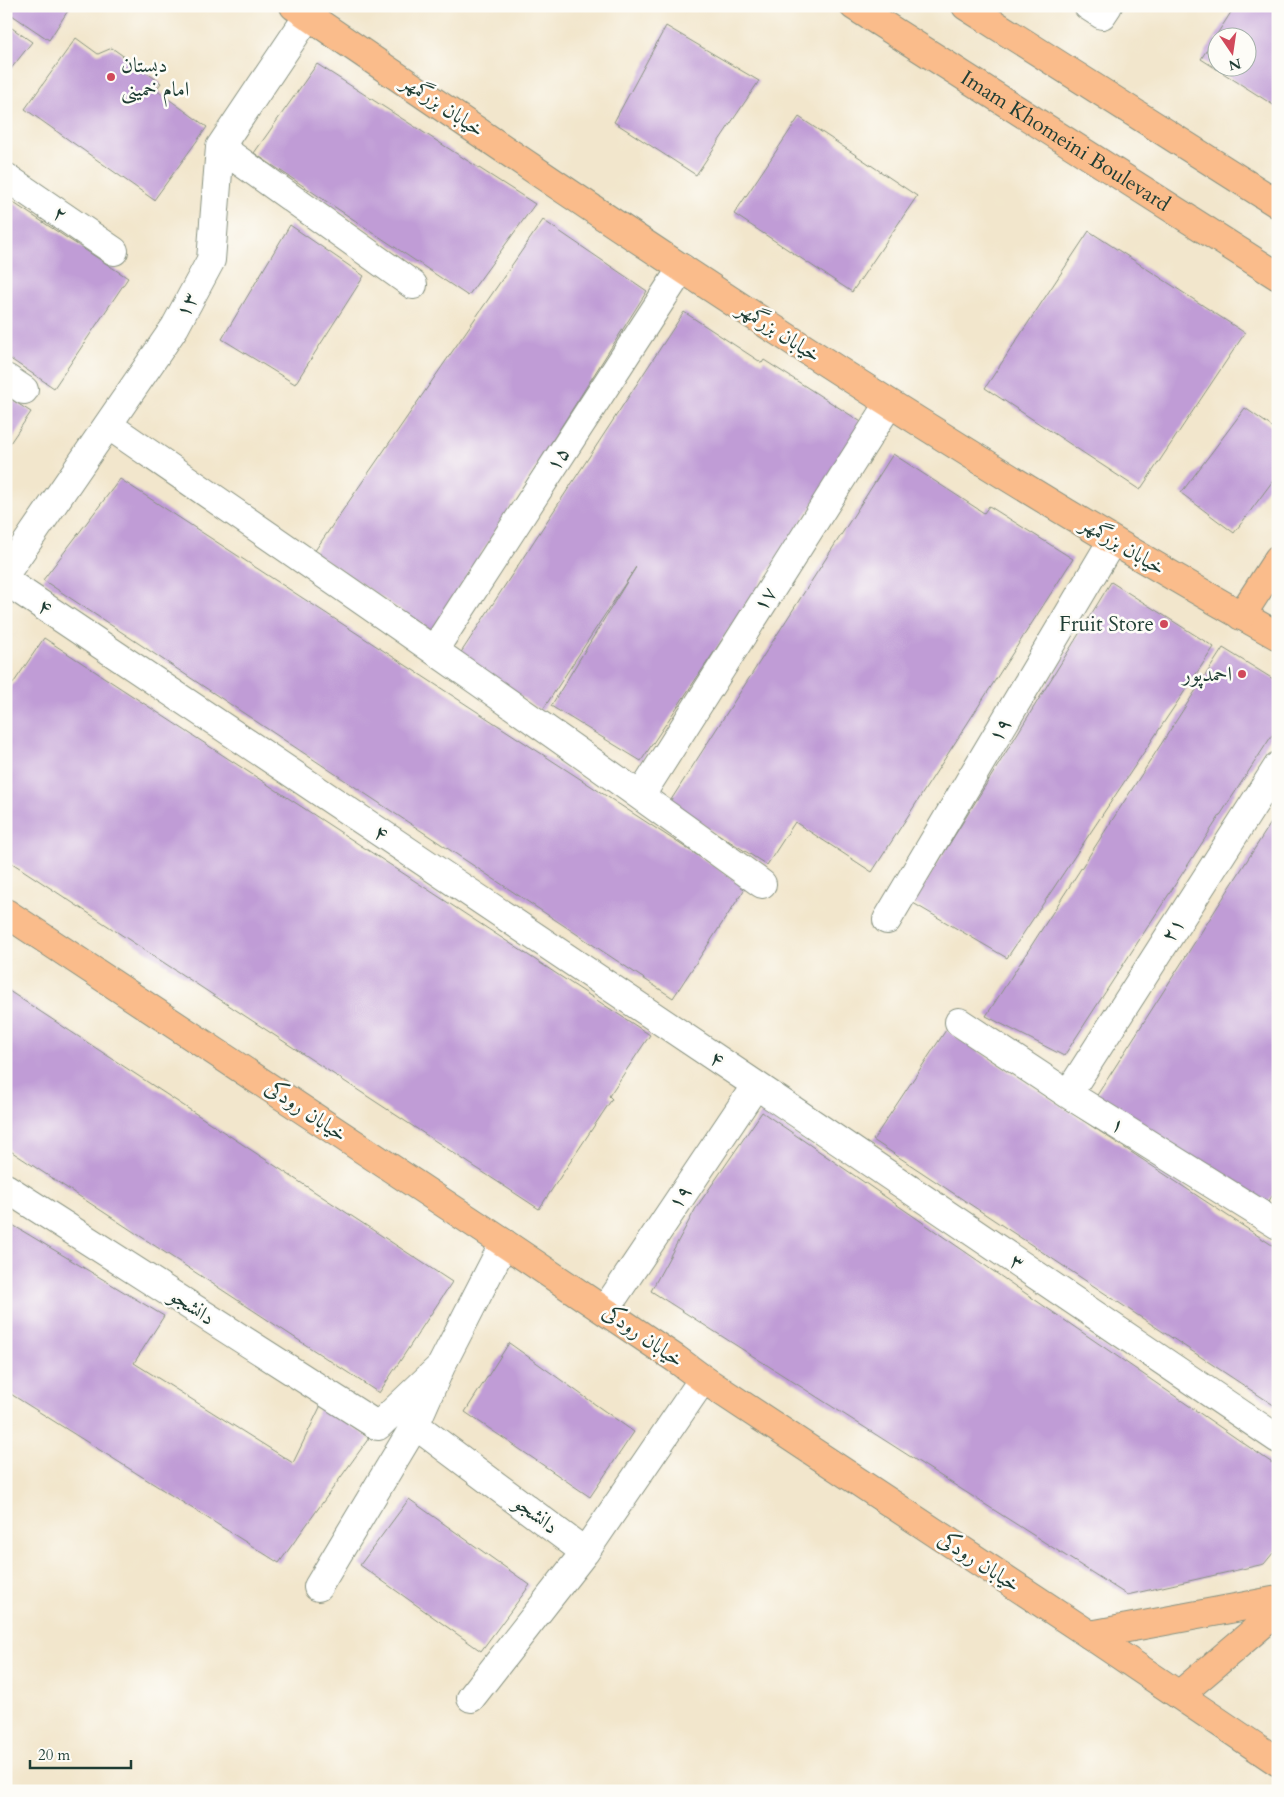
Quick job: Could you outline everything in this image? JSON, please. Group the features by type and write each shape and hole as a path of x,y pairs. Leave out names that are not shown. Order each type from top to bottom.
{"main road":[{"name":"Imam Khomeini Boulevard","path":"854,6 1278,276"},
{"path":"966,6 1278,204"},
{"name":"خیابان بزرگمهر","path":"301,11 682,268 889,404 1112,541 1278,636"},
{"path":"1241,616 1278,559"},
{"name":"خیابان رودکی","path":"6,913 605,1310 702,1379 1090,1634 1278,1762"},
{"path":"1090,1634 1278,1600"},
{"path":"1179,1695 1278,1611"}],"street":[{"path":"1088,6 1102,15 1108,6"},
{"name":"۱۳","path":"6,573 175,327 211,260 220,147 301,11"},
{"path":"220,147 413,285"},
{"name":"۲","path":"6,177 114,251"},
{"name":"۱۵","path":"434,650 682,268"},
{"name":"۱۷","path":"640,795 889,404"},
{"path":"108,425 434,650 640,795 762,884"},
{"name":"۱۹","path":"887,920 1112,541"},
{"name":"۴","path":"6,581 756,1084"},
{"name":"۲۱","path":"1068,1094 1278,766"},
{"name":"۱","path":"959,1022 1068,1094 1273,1214"},
{"name":"۱۹","path":"605,1310 756,1084"},
{"name":"۳","path":"756,1084 1278,1439"},
{"name":"دانشجو","path":"6,1188 378,1426 442,1366"},
{"path":"318,1587 414,1425 504,1243"},
{"path":"471,1698 585,1552 702,1379"},
{"name":"دانشجو","path":"414,1425 585,1552"}],"building":[{"path":"6,6 71,6 49,40 6,11"},
{"path":"1235,6 1278,6 1278,108 1231,78 1256,78 1256,28 1221,28"},
{"path":"6,24 32,42 6,75"},
{"path":"666,26 759,81 696,175 614,122"},
{"path":"76,38 98,54 112,48 161,83 156,90 207,127 154,200 25,109"},
{"path":"1206,51 1206,62 1201,59"},
{"path":"317,64 535,204 468,296 254,153"},
{"path":"799,117 917,196 852,292 734,214"},
{"path":"6,198 128,278 54,388 6,356"},
{"path":"543,220 647,291 432,631 314,552"},
{"path":"290,225 364,276 295,384 222,339"},
{"path":"1089,231 1245,333 1140,490 985,388"},
{"path":"684,312 762,363 764,360 866,425 641,761 551,706 636,567 542,711 460,654"},
{"path":"6,396 31,412 6,449"},
{"path":"1245,408 1278,431 1278,474 1234,533 1181,493"},
{"path":"893,454 984,513 989,506 1073,559 872,872 795,822 767,865 669,803"},
{"path":"120,479 746,887 673,998 43,580"},
{"path":"1111,582 1214,647 1007,958 913,903"},
{"path":"44,638 650,1035 609,1096 612,1099 539,1209 6,859 6,694"},
{"path":"1223,648 1278,682 1278,726 1064,1056 986,1016"},
{"path":"1278,812 1278,1187 1263,1210 1094,1100"},
{"path":"6,989 452,1282 379,1393 6,1148"},
{"path":"946,1030 1278,1249 1278,1408 873,1140"},
{"path":"762,1112 1278,1467 1278,1547 1264,1564 1127,1595 651,1291 696,1208"},
{"path":"6,1221 164,1316 134,1363 293,1463 321,1405 369,1438 279,1563 6,1391"},
{"path":"509,1343 634,1432 590,1497 465,1412"},
{"path":"409,1499 530,1585 481,1651 360,1565"}],"place":[{"name":"دبستان امام خمینی","path":"111,77"},
{"name":"Fruit Store","path":"1164,624"},
{"name":"احمدپور","path":"1242,674"}]}
